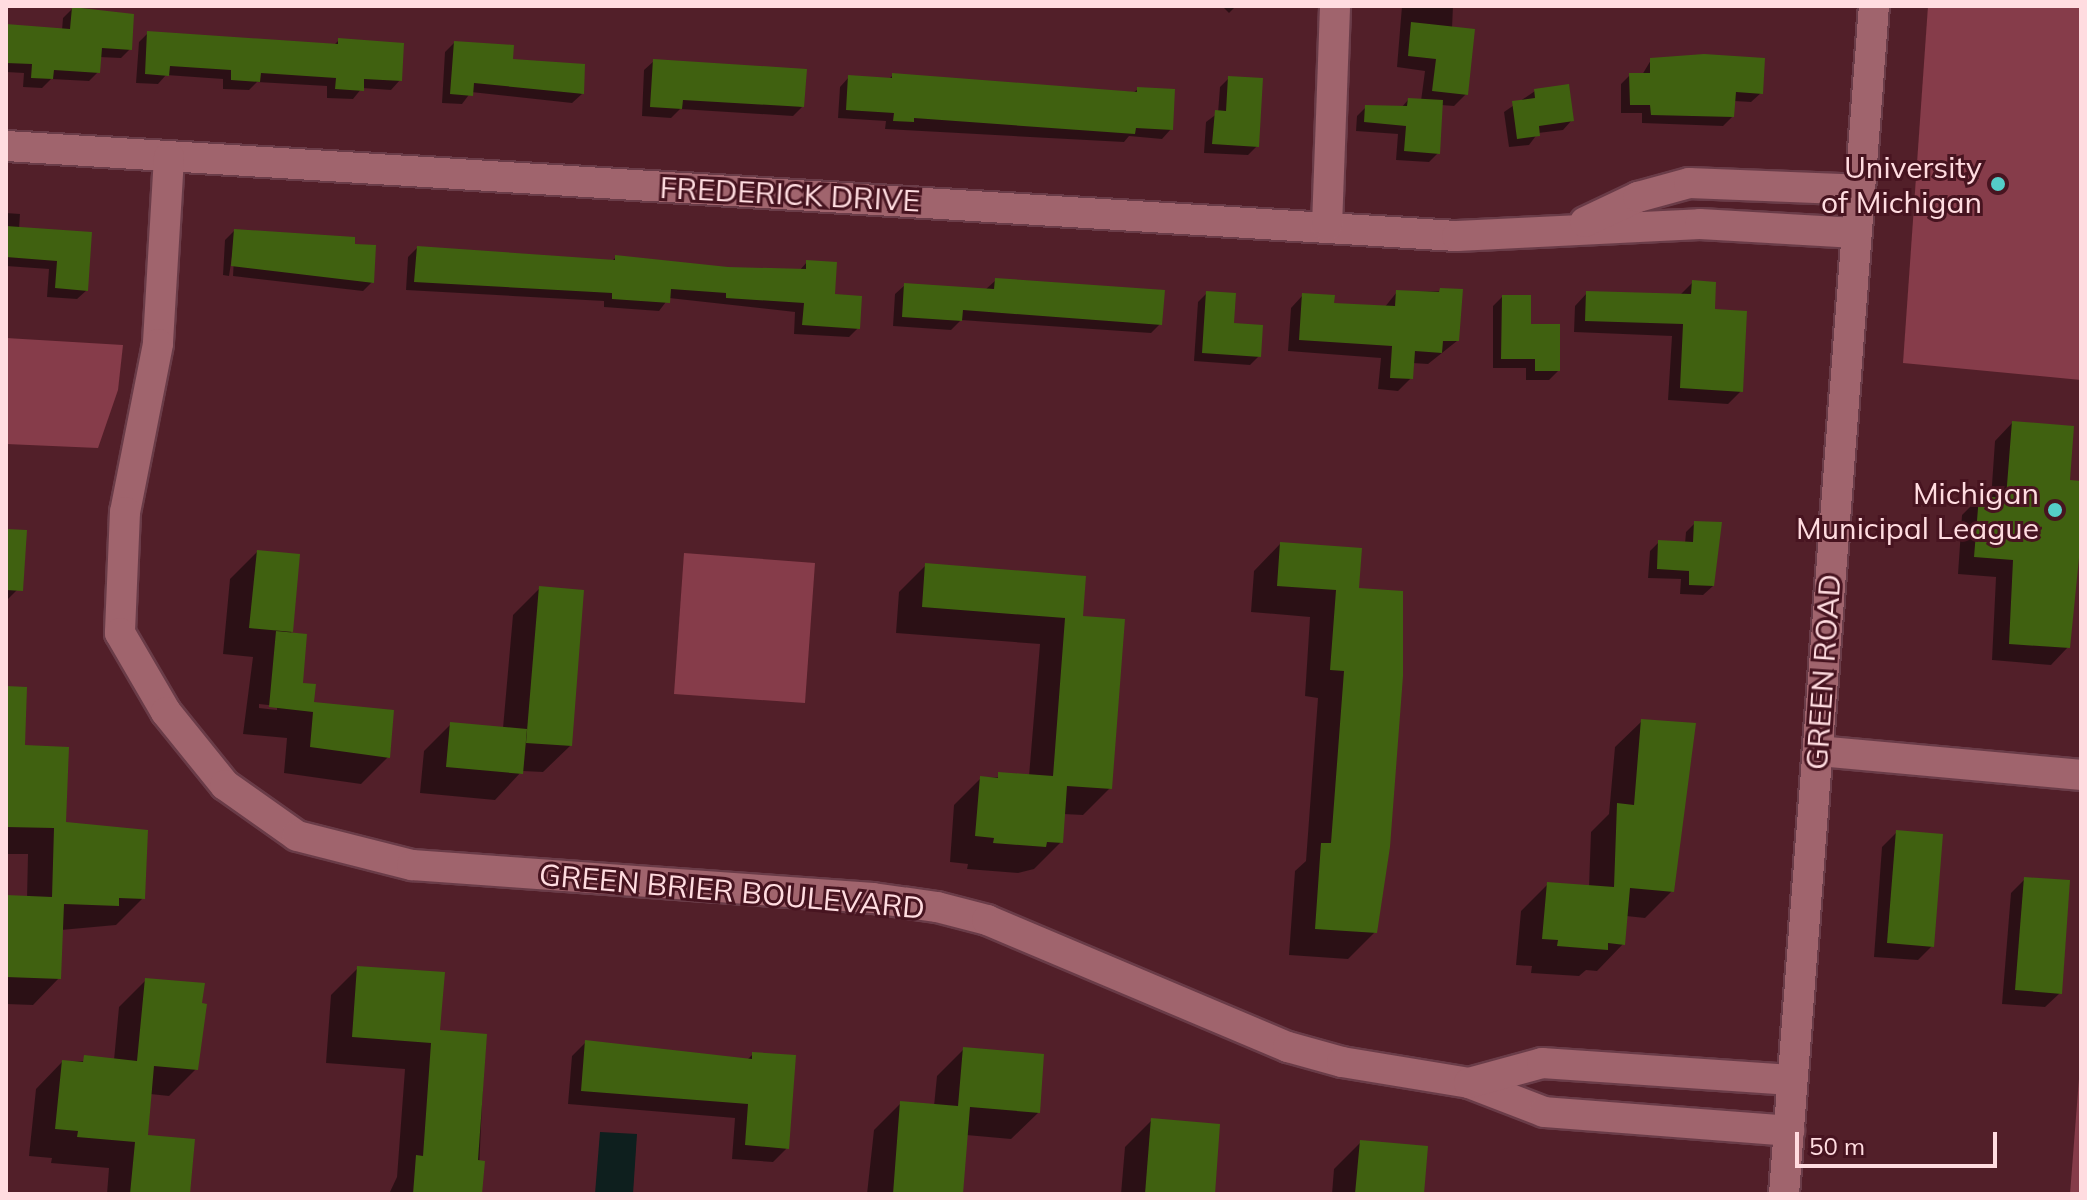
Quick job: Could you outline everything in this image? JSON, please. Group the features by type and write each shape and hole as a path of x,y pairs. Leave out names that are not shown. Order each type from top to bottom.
{"street":[{"path":"1327,226 1335,6"},
{"name":"GREEN ROAD","path":"1784,1194 1874,6"},
{"name":"FREDERICK DRIVE","path":"6,146 1457,236 1511,236 1574,227 1700,224 1856,233"},
{"name":"GREEN BRIER BOULEVARD","path":"169,157 158,344 125,512 120,633 166,712 225,785 297,836 412,865 937,907 1024,934 1288,1047 1406,1075 1469,1083 1544,1112 1789,1131"},
{"name":"FREDERICK DRIVE","path":"1574,227 1638,197 1689,183 1860,190"},
{"path":"1818,751 2081,775"},
{"name":"GREEN BRIER BOULEVARD","path":"1469,1083 1542,1063 1791,1080"}],"shaded area":[{"name":"University of Michigan","path":"1928,6 2081,6 2081,380 1903,363"},
{"path":"6,338 123,345 118,390 98,448 6,444"},
{"path":"684,553 815,563 805,703 674,694"},
{"path":"2081,1053 2081,1194 2070,1194"},
{"path":"600,1132 637,1134 633,1194 595,1194"}],"building":[{"path":"72,7 134,14 132,50 102,48 100,73 54,70 53,79 31,78 32,64 6,63 6,24 70,29"},
{"path":"1411,22 1475,29 1468,95 1432,91 1436,59 1408,56"},
{"path":"147,31 338,44 338,38 404,43 402,81 364,79 364,91 335,89 336,78 261,73 260,82 231,80 231,70 170,66 169,76 145,74"},
{"path":"454,41 514,45 513,59 585,64 584,94 474,83 473,96 450,94"},
{"path":"1704,54 1765,58 1763,94 1736,92 1734,117 1651,115 1650,105 1630,105 1629,73 1650,73 1650,58"},
{"path":"653,59 807,69 804,107 683,100 682,109 650,107"},
{"path":"892,73 1137,92 1137,87 1175,89 1173,130 1136,128 1135,134 914,118 914,122 893,121 894,113 846,110 848,75 892,78"},
{"path":"1228,76 1263,78 1259,147 1212,144 1215,110 1226,111"},
{"path":"1569,84 1574,121 1539,126 1540,136 1517,139 1512,101 1535,98 1534,89"},
{"path":"1408,98 1443,100 1440,154 1404,151 1406,126 1364,122 1365,105 1407,106"},
{"path":"6,226 92,232 88,291 55,288 57,261 6,257"},
{"path":"234,229 355,237 355,244 376,245 374,283 231,266"},
{"path":"417,246 615,260 615,255 728,267 806,269 806,260 837,262 835,294 862,296 860,329 802,325 804,303 726,298 726,293 671,289 670,303 612,299 612,293 414,282"},
{"path":"995,278 1165,290 1162,325 963,310 962,321 902,317 904,283 994,289"},
{"path":"1692,280 1716,282 1715,309 1747,311 1743,392 1680,388 1683,324 1585,321 1586,291 1691,294"},
{"path":"1440,288 1463,289 1459,341 1443,341 1442,353 1415,351 1413,379 1390,378 1392,346 1299,340 1302,293 1335,295 1334,303 1395,306 1396,290 1439,292"},
{"path":"1206,291 1236,293 1234,323 1263,325 1261,357 1202,353"},
{"path":"1502,295 1531,295 1531,324 1560,324 1560,371 1535,371 1535,359 1501,359"},
{"name":"Michigan Municipal League","path":"2012,421 2074,426 2070,480 2081,481 2081,538 2070,648 2009,644 2013,560 1974,557 1979,496 2006,498"},
{"path":"1694,521 1722,522 1714,586 1689,585 1689,571 1657,569 1658,540 1693,542"},
{"path":"6,529 27,530 23,591 6,590"},
{"path":"1280,542 1362,548 1359,588 1403,591 1403,676 1390,847 1377,933 1315,929 1321,843 1331,843 1344,671 1330,670 1336,590 1277,586"},
{"path":"257,550 300,554 293,632 249,628"},
{"path":"925,563 1086,576 1083,616 1125,619 1112,789 1067,786 1063,843 1047,842 1046,847 993,843 994,838 975,836 980,776 998,778 998,772 1053,776 1065,618 922,607"},
{"path":"539,586 584,590 572,746 526,743"},
{"path":"276,631 307,634 303,683 316,684 314,702 394,710 390,758 310,747 313,712 269,707"},
{"path":"6,686 27,687 25,745 69,747 66,822 148,830 145,899 119,898 119,906 64,904 61,979 6,977 6,895 52,897 54,828 6,827"},
{"path":"1641,719 1696,723 1674,892 1630,888 1625,945 1608,943 1608,950 1557,946 1558,940 1542,939 1547,882 1614,887 1617,803 1634,805"},
{"path":"450,722 527,729 523,774 446,767"},
{"path":"1896,830 1943,834 1934,947 1887,943"},
{"path":"2024,877 2070,880 2062,994 2015,990"},
{"path":"357,966 445,972 440,1030 487,1034 478,1160 485,1161 482,1194 413,1194 416,1155 423,1156 431,1043 352,1037"},
{"path":"145,978 205,983 202,1003 207,1004 198,1070 154,1066 148,1135 195,1139 190,1194 130,1194 135,1142 77,1137 78,1131 55,1129 62,1060 83,1062 84,1055 137,1061"},
{"path":"585,1040 752,1059 752,1052 796,1055 789,1149 745,1145 748,1104 581,1091"},
{"path":"963,1047 1044,1054 1040,1113 970,1107 963,1194 893,1194 900,1101 958,1106"},
{"path":"1151,1118 1220,1124 1215,1194 1145,1194"},
{"path":"1360,1140 1428,1146 1424,1194 1355,1194"}],"place":[{"name":"University of Michigan","path":"1998,184"},
{"name":"Michigan Municipal League","path":"2055,510"}]}
